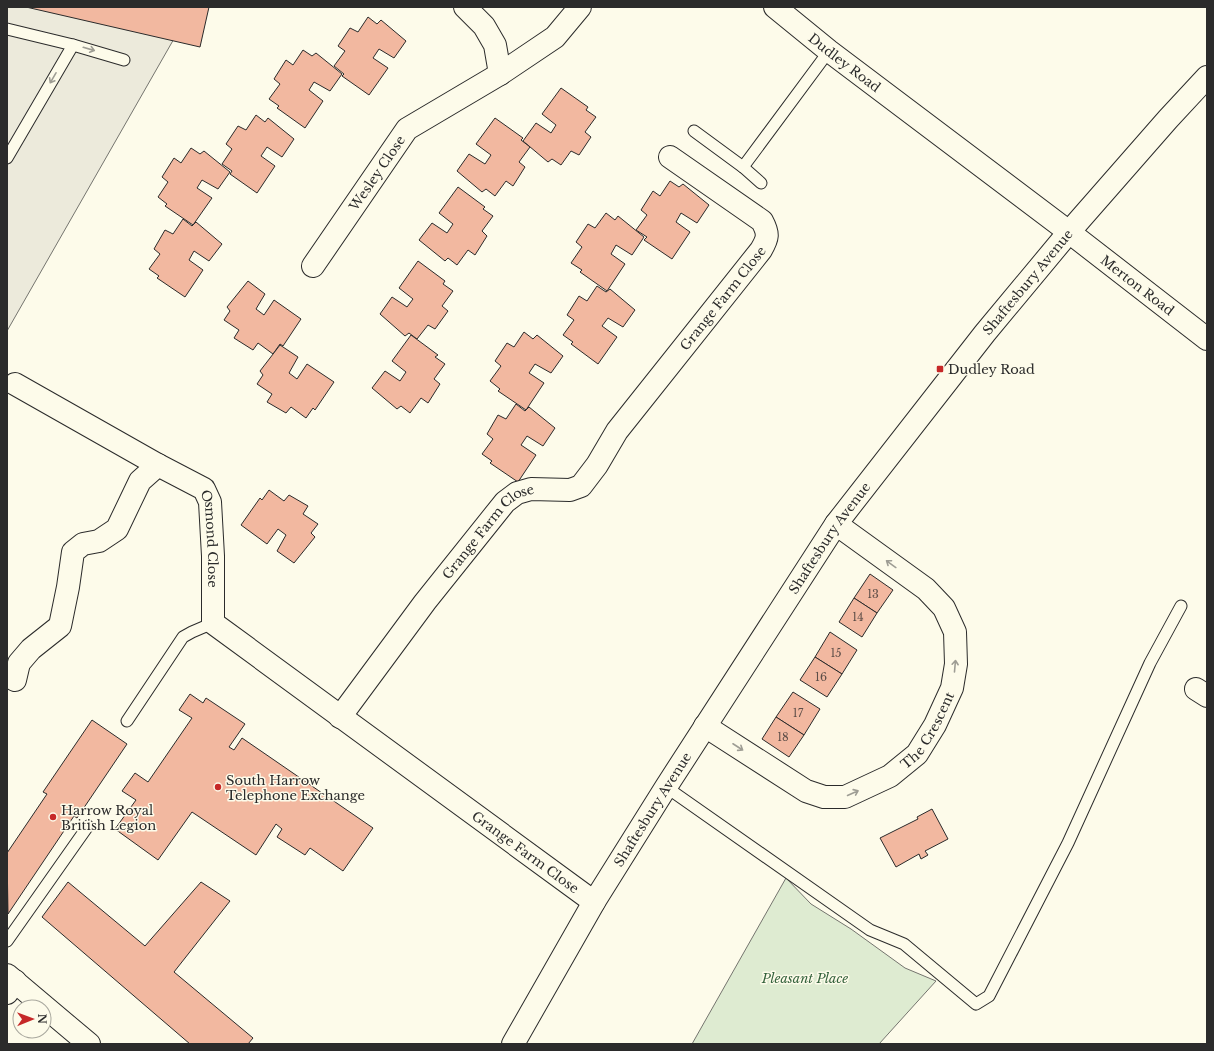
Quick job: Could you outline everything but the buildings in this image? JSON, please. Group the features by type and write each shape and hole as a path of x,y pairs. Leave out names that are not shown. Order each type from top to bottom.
{"street":[{"path":"465,7 484,26 495,45 500,74"},
{"name":"Wesley Close","path":"313,266 407,129 500,74 555,36 580,7"},
{"name":"Dudley Road","path":"775,7 829,50 1069,232"},
{"name":"Shaftesbury Avenue","path":"513,1044 594,902 705,726 836,524 985,333 1069,232 1207,77"},
{"name":"Grange Farm Close","path":"594,902 340,717 425,602 505,502 518,493 531,489 570,490 581,486 597,465 617,431 764,245 767,230 762,221 670,157"},
{"name":"Merton Road","path":"1069,232 1207,339"},
{"name":"Osmond Close","path":"15,384 158,465 204,489 210,502 213,556 212,623"},
{"path":"15,680 19,663 31,649 60,626 73,552 83,544 99,541 117,529 140,480 158,465"},
{"name":"The Crescent","path":"705,726 806,791 824,797 845,796 890,776 916,754 920,748 935,724 952,688 956,664 955,632 944,608 926,589 836,524"},
{"path":"212,623 340,717"},
{"path":"10,983 89,1044"}],"lane":[{"path":"8,31 73,45 124,60"},
{"path":"7,158 73,45"},
{"path":"743,167 829,50"},
{"path":"694,131 743,167 761,183"},
{"path":"666,787 870,930 904,944 976,1004 990,996 1068,843 1150,663 1180,606"},
{"path":"127,721 183,637 212,623"},
{"path":"7,941 88,826"}],"green space":[{"name":"Pleasant Place","path":"786,878 811,904 851,929 905,968 936,981 879,1044 692,1044"}],"shaded area":[{"path":"7,7 55,7 175,37 7,331"}],"place":[{"name":"Dudley Road","path":"940,369"},
{"name":"South Harrow Telephone Exchange","path":"218,787"},
{"name":"Harrow Royal British Legion","path":"53,817"}]}
